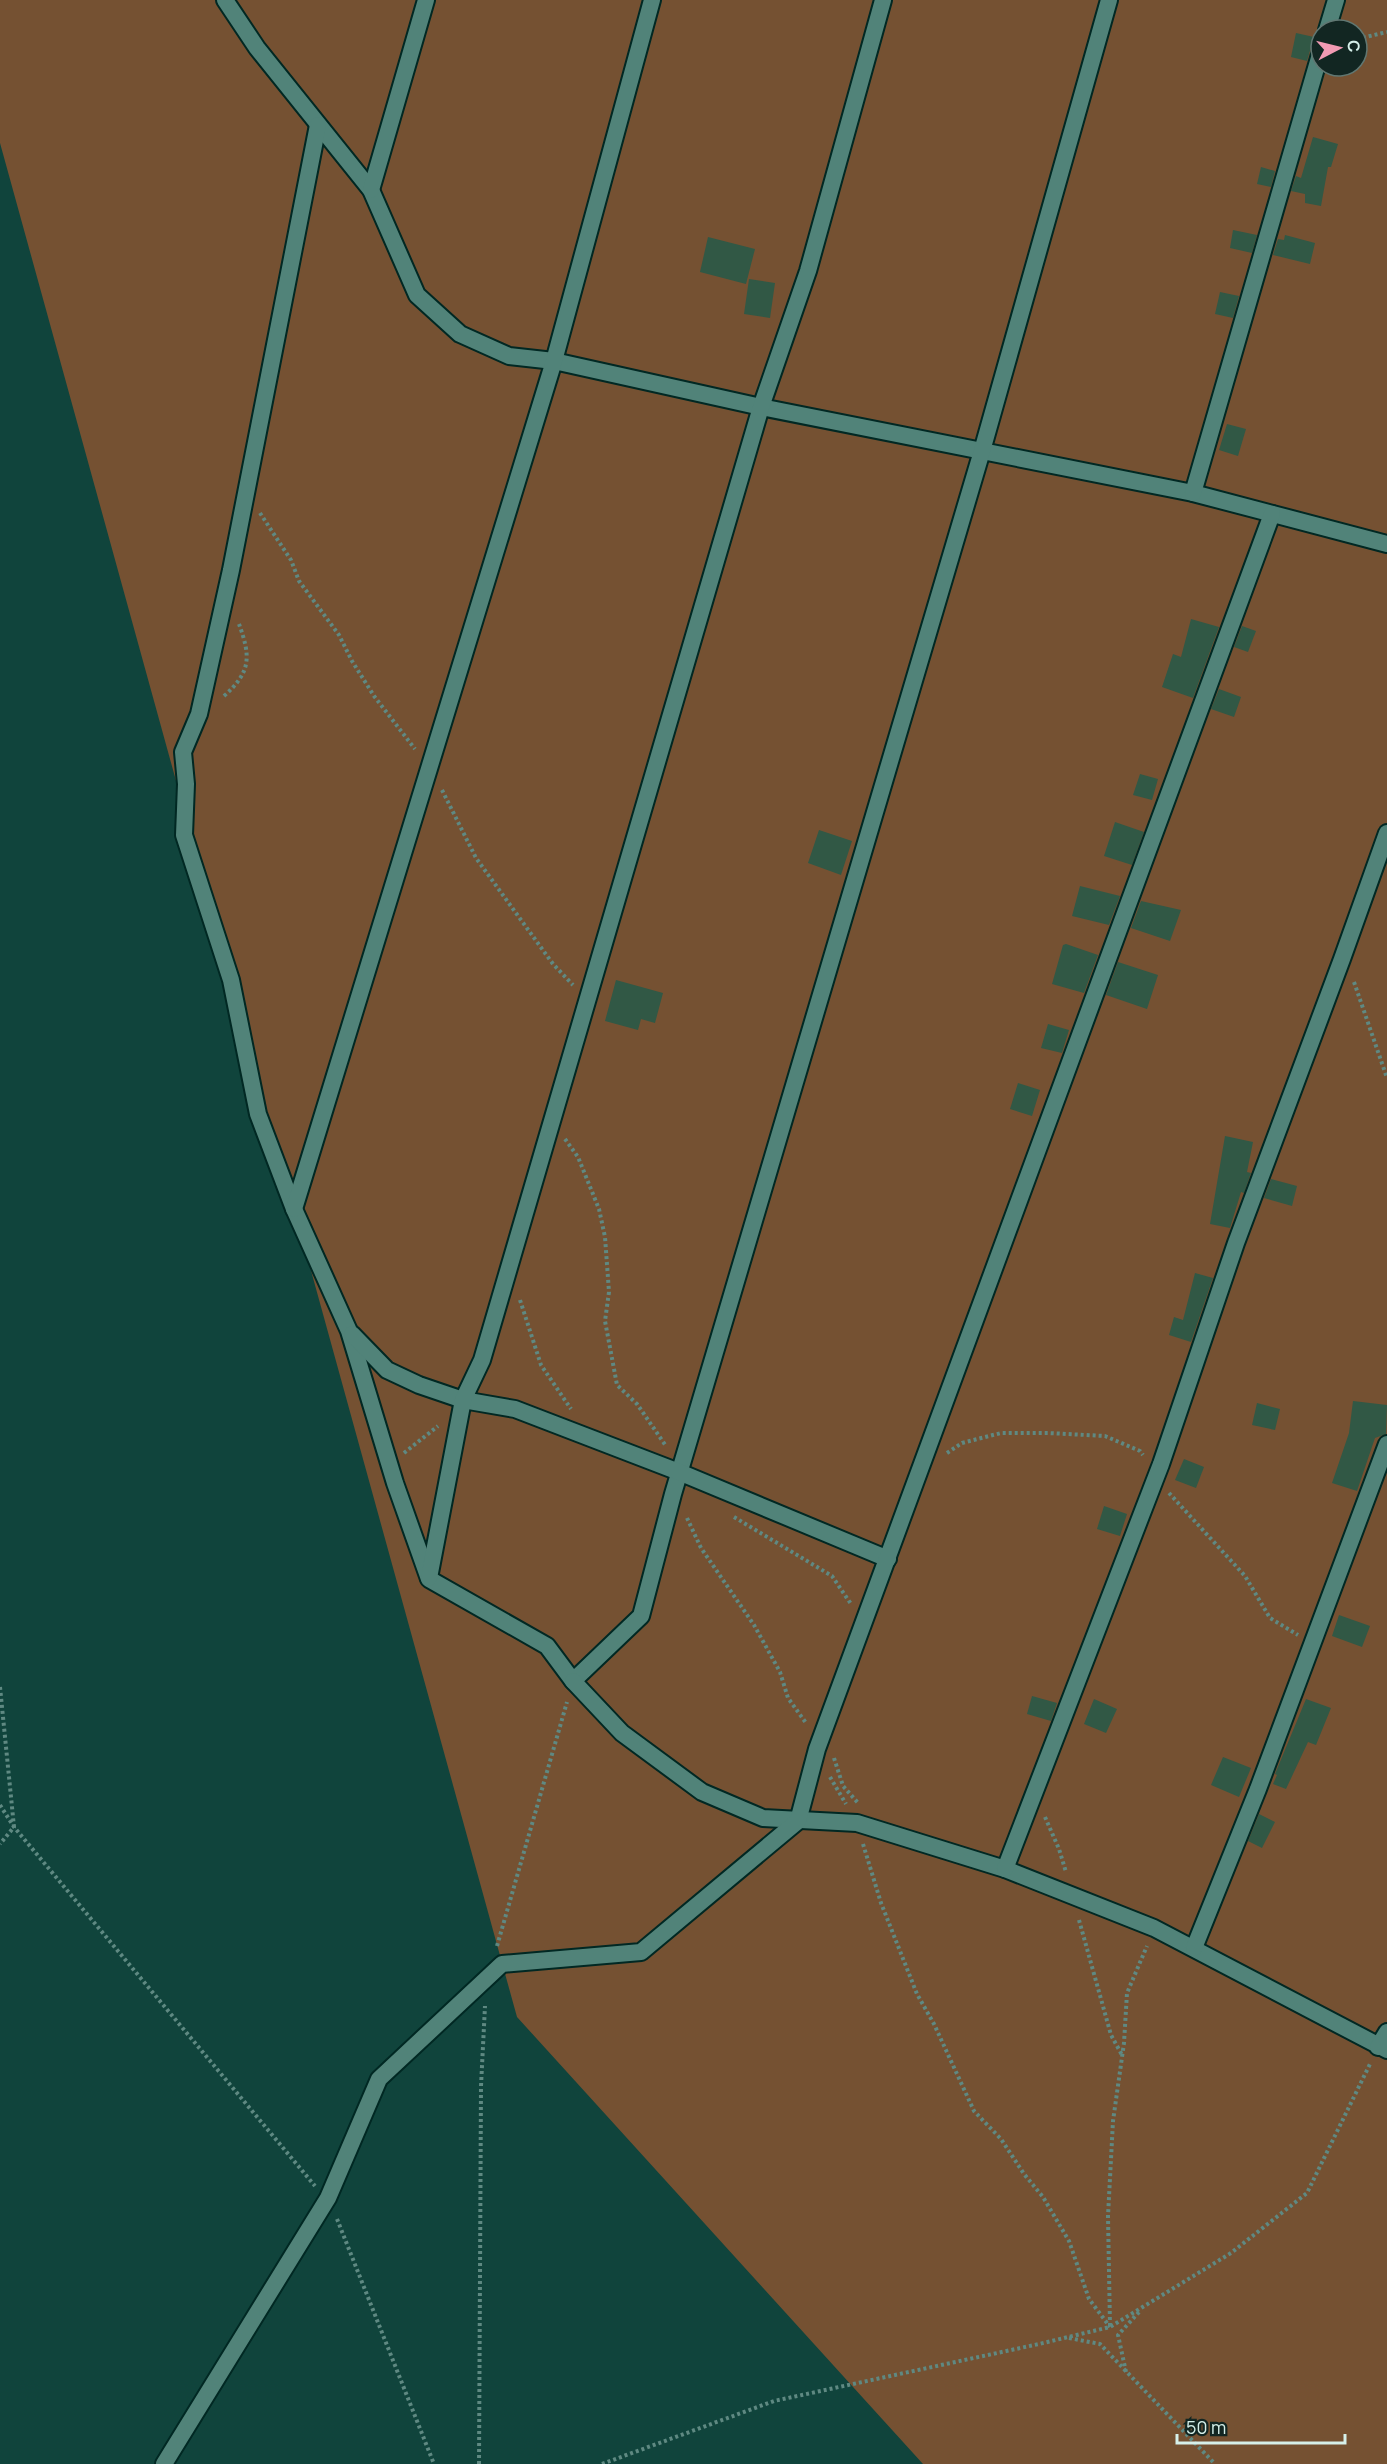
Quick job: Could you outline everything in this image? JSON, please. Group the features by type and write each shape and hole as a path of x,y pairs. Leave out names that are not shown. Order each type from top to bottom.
{"street":[{"path":"225,0 257,48 371,190 417,295 460,334 509,356 554,361 761,407 1193,493 1387,544"},
{"path":"371,190 426,0"},
{"path":"294,1209 554,361 652,0"},
{"path":"429,1579 463,1400 482,1360 761,407 808,271 883,0"},
{"path":"573,1681 641,1616 679,1472 982,451 1109,0"},
{"path":"1331,18 1336,0"},
{"path":"1193,493 1313,78"},
{"path":"318,125 231,570 199,714 183,752 186,784 184,835 231,980 258,1114 294,1209 349,1331 389,1464 429,1579 547,1646 573,1681 622,1733 702,1792 763,1818 857,1823 1005,1869 1154,1928 1383,2048 1387,2031"},
{"path":"164,2464 328,2198 379,2079 502,1964 640,1953 798,1821 824,1748 858,1639 1272,514"},
{"path":"1005,1869 1157,1474 1236,1243 1387,833"},
{"path":"349,1331 387,1370 419,1385 463,1400 515,1409 679,1472 888,1559"},
{"path":"1194,1948 1258,1789 1387,1444"}],"path":[{"path":"1369,36 1387,32"},
{"path":"1342,959 1359,994 1387,1078"},
{"path":"552,1121 578,1157 598,1209 605,1237 609,1292 605,1321 617,1385 637,1404 660,1434 679,1472"},
{"path":"520,1297 521,1308 541,1365 569,1408 578,1414"},
{"path":"389,1464 438,1426 463,1400"},
{"path":"920,1472 962,1443 1001,1433 1048,1432 1105,1436 1140,1450 1174,1501 1198,1523 1245,1576 1270,1618 1312,1643"},
{"path":"673,1494 701,1548 754,1624 780,1672 788,1698 824,1748 843,1786 887,1833"},
{"path":"728,1513 832,1576 854,1608 858,1639"},
{"path":"479,2464 481,2086 487,1978 573,1681"},
{"path":"0,1687 14,1827 0,1845"},
{"path":"824,1748 830,1778 857,1823 868,1864 897,1946 917,1994 934,2024 974,2111 1001,2139 1023,2174 1043,2197 1068,2241 1089,2299 1110,2327"},
{"path":"1035,1792 1059,1849 1111,2035 1122,2055"},
{"path":"0,1805 14,1827 311,2183 328,2198 434,2464"},
{"path":"1110,2327 1108,2216 1113,2121 1127,1993 1154,1928"},
{"path":"602,2464 774,2401 1110,2327 1231,2253 1307,2193 1383,2048"},
{"path":"1126,2372 1118,2335 1144,2306"},
{"path":"1066,2338 1100,2344 1215,2464"}],"shaded area":[{"path":"0,0 1387,0 1387,2464 923,2464 517,2017 294,1209 258,1114 231,980 0,143"}],"building":[{"path":"1296,33 1309,36 1307,61 1291,57"},
{"path":"1313,137 1338,144 1331,167 1328,167 1321,206 1305,203 1305,194 1291,191 1296,176 1301,178"},
{"path":"1261,167 1275,171 1271,187 1257,184"},
{"path":"1233,230 1257,235 1252,253 1230,248"},
{"path":"1285,235 1315,243 1310,264 1273,255 1278,239 1284,240"},
{"path":"708,237 755,249 746,284 700,272"},
{"path":"749,279 775,283 770,318 744,314"},
{"path":"1220,292 1239,296 1233,318 1215,314"},
{"path":"1227,424 1246,429 1238,456 1219,450"},
{"path":"1191,619 1219,627 1193,698 1162,687 1173,654 1181,657"},
{"path":"1242,626 1256,631 1248,652 1234,647"},
{"path":"1219,689 1241,697 1234,717 1211,709"},
{"path":"1140,774 1158,779 1152,800 1133,795"},
{"path":"1115,822 1144,832 1132,865 1104,856"},
{"path":"819,830 852,841 841,875 808,863"},
{"path":"1080,886 1120,896 1109,925 1072,916"},
{"path":"1141,901 1181,910 1170,941 1131,928"},
{"path":"1063,945 1098,955 1084,993 1052,984"},
{"path":"1118,962 1158,975 1147,1009 1106,995"},
{"path":"616,980 663,993 655,1023 641,1019 638,1030 605,1021"},
{"path":"1048,1024 1069,1030 1062,1053 1041,1048"},
{"path":"1018,1083 1040,1090 1032,1116 1010,1109"},
{"path":"1225,1136 1253,1142 1247,1172 1251,1173 1244,1193 1241,1192 1230,1228 1210,1224"},
{"path":"1271,1179 1297,1186 1292,1206 1264,1198"},
{"path":"1195,1273 1213,1278 1191,1342 1169,1335 1174,1317 1183,1320"},
{"path":"1353,1401 1387,1405 1386,1434 1375,1438 1357,1491 1332,1483 1349,1433"},
{"path":"1257,1403 1280,1409 1275,1430 1252,1425"},
{"path":"1184,1459 1204,1467 1196,1488 1175,1480"},
{"path":"1104,1506 1127,1514 1120,1536 1097,1529"},
{"path":"1339,1615 1370,1626 1362,1647 1332,1636"},
{"path":"1032,1696 1057,1703 1051,1721 1027,1714"},
{"path":"1094,1699 1117,1709 1106,1733 1084,1724"},
{"path":"1306,1699 1331,1708 1316,1745 1308,1742 1286,1789 1273,1784 1277,1775 1275,1774"},
{"path":"1223,1757 1251,1768 1239,1797 1211,1785"},
{"path":"1259,1814 1275,1822 1262,1848 1248,1841"}]}
